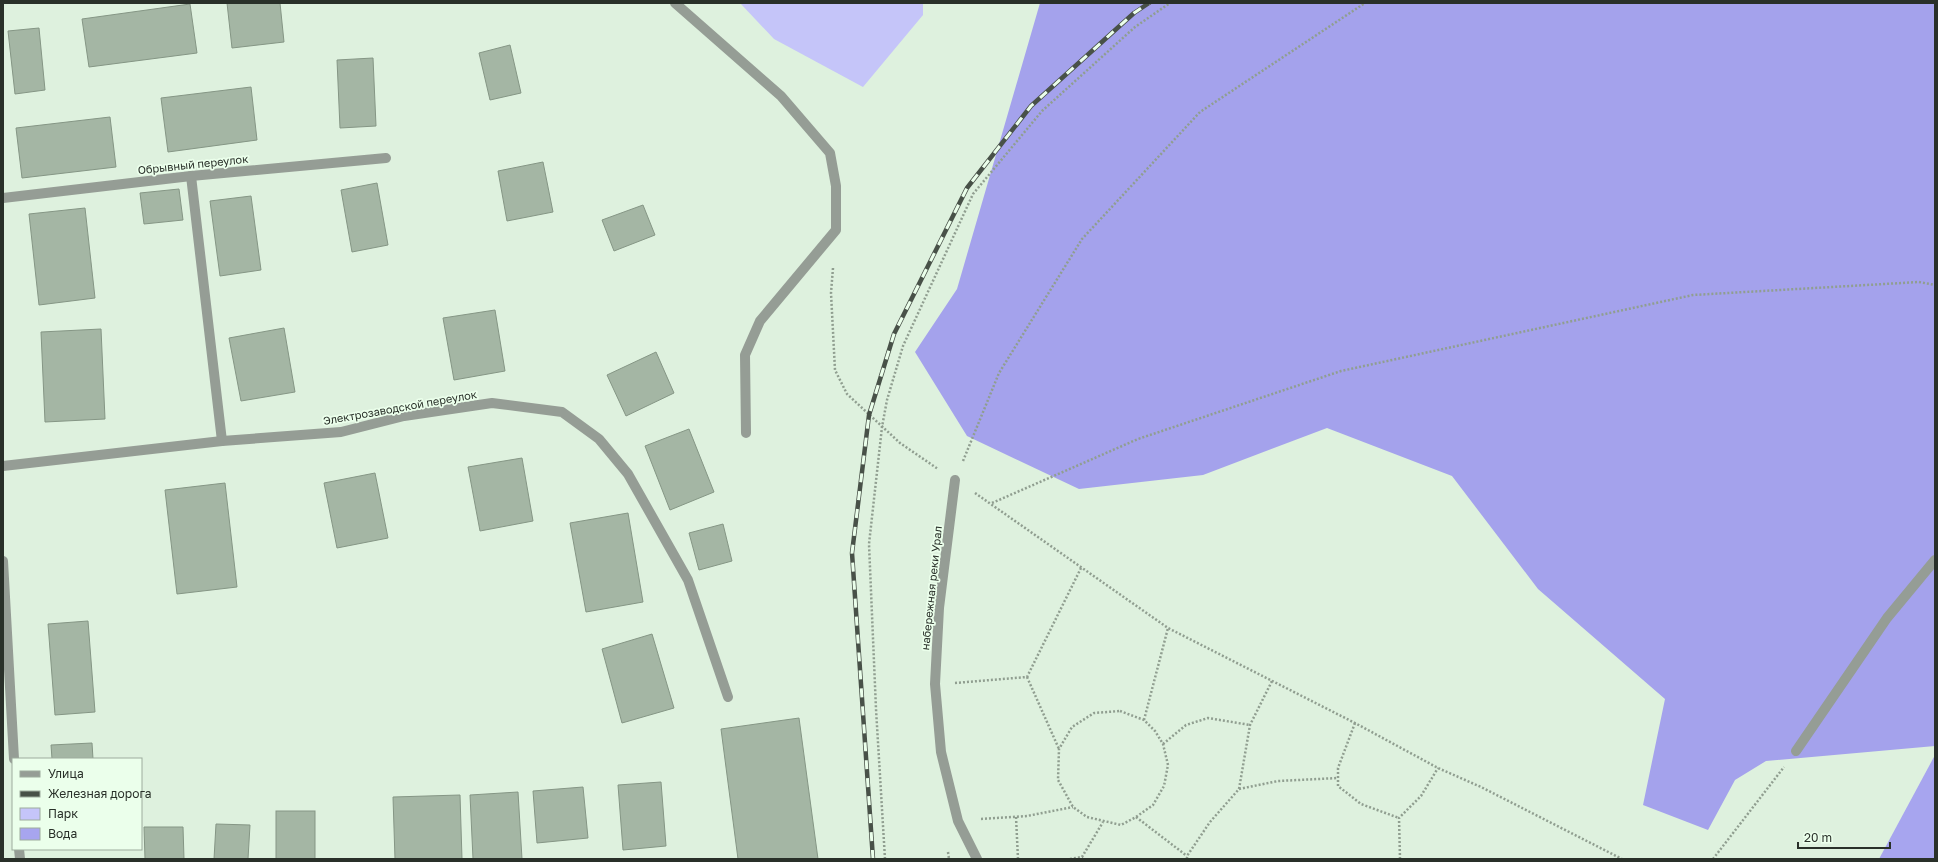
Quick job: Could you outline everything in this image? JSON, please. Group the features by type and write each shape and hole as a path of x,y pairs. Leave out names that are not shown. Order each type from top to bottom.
{"street":[{"path":"675,3 781,96 830,153 836,186 836,230 760,321 745,355 746,433"},
{"name":"Обрывный переулок","path":"3,198 191,176 386,158"},
{"path":"191,176 222,441"},
{"name":"Электрозаводской переулок","path":"3,466 222,441 342,432 404,416 492,403 562,412 599,439 628,474 688,580 728,697"},
{"name":"набережная реки Урал","path":"955,480 939,608 935,684 941,752 958,821 977,859"},
{"path":"1796,751 1887,618 1935,560"},
{"path":"3,561 14,758"}],"path":[{"path":"885,859 876,709 869,544 882,427 887,400 903,346 973,194 1042,111 1135,27 1170,3"},
{"path":"955,480 999,373 1082,239 1200,112 1365,3"},
{"path":"836,230 831,293 835,370 846,394 900,443 992,503 1081,568 1168,628 1355,723 1438,768 1481,787 1622,859"},
{"path":"992,503 1138,439 1341,371 1693,295 1919,282 1935,285"},
{"path":"1027,677 1081,568"},
{"path":"1144,720 1168,628"},
{"path":"935,684 1027,677"},
{"path":"1027,677 1059,749 1058,780 1073,807 1087,817 1103,822 1121,825 1136,817 1153,804 1164,786 1168,765 1163,744 1155,731 1144,720 1120,711 1094,713 1072,727 1059,749"},
{"path":"1136,817 1187,857 1210,822 1239,789 1250,725 1272,681"},
{"path":"1163,744 1186,725 1208,718 1250,725"},
{"path":"1355,723 1338,768 1338,786 1361,804 1399,818"},
{"path":"1713,859 1796,751"},
{"path":"1400,859 1399,818 1421,796 1438,768"},
{"path":"1239,789 1278,781 1338,778"},
{"path":"958,821 1016,817 1073,807"},
{"path":"1016,817 1018,859"},
{"path":"1070,859 1082,857 1103,822"}],"green space":[{"path":"740,3 923,3 923,15 863,87 774,39"}],"shaded area":[{"path":"1040,3 1935,3 1935,746 1766,761 1735,780 1708,830 1643,805 1665,699 1538,589 1452,476 1327,428 1203,475 1079,489 967,436 915,352 957,289"}],"water":[{"path":"1935,755 1935,859 1879,859"}],"building":[{"path":"227,3 280,3 284,42 232,48"},
{"path":"190,4 197,53 89,67 82,19"},
{"path":"39,28 45,90 15,94 8,31"},
{"path":"510,45 521,93 490,100 479,53"},
{"path":"373,58 376,126 340,128 337,60"},
{"path":"251,87 257,140 168,152 161,98"},
{"path":"110,117 116,167 22,178 16,128"},
{"path":"543,162 553,212 507,221 498,171"},
{"path":"377,183 388,245 352,252 341,190"},
{"path":"179,189 183,220 144,224 140,193"},
{"path":"251,196 261,270 220,276 210,201"},
{"path":"643,205 655,235 614,251 602,220"},
{"path":"85,208 95,298 39,305 29,214"},
{"path":"495,310 505,371 454,380 443,318"},
{"path":"284,328 295,392 241,401 229,338"},
{"path":"101,329 105,419 45,422 41,332"},
{"path":"656,352 674,393 626,416 607,375"},
{"path":"689,429 714,492 670,510 645,446"},
{"path":"522,458 533,521 480,531 468,467"},
{"path":"375,473 388,538 337,548 324,483"},
{"path":"225,483 237,587 177,594 165,490"},
{"path":"628,513 643,602 586,612 570,523"},
{"path":"723,524 732,561 699,570 689,533"},
{"path":"88,621 95,712 55,715 48,624"},
{"path":"652,634 674,708 622,723 602,649"},
{"path":"799,718 818,859 738,859 721,729"},
{"path":"92,743 93,758 52,758 51,745"},
{"path":"661,782 666,846 623,850 618,785"},
{"path":"583,787 588,838 537,843 533,791"},
{"path":"518,792 522,859 473,859 470,795"},
{"path":"460,795 462,859 395,859 393,797"},
{"path":"276,811 315,811 315,859 276,859"},
{"path":"216,824 250,825 248,859 214,859"},
{"path":"144,827 183,827 184,859 145,859"}],"railway":[{"path":"873,859 852,553 869,415 894,334 967,188 1031,106 1134,13 1149,3"}]}
